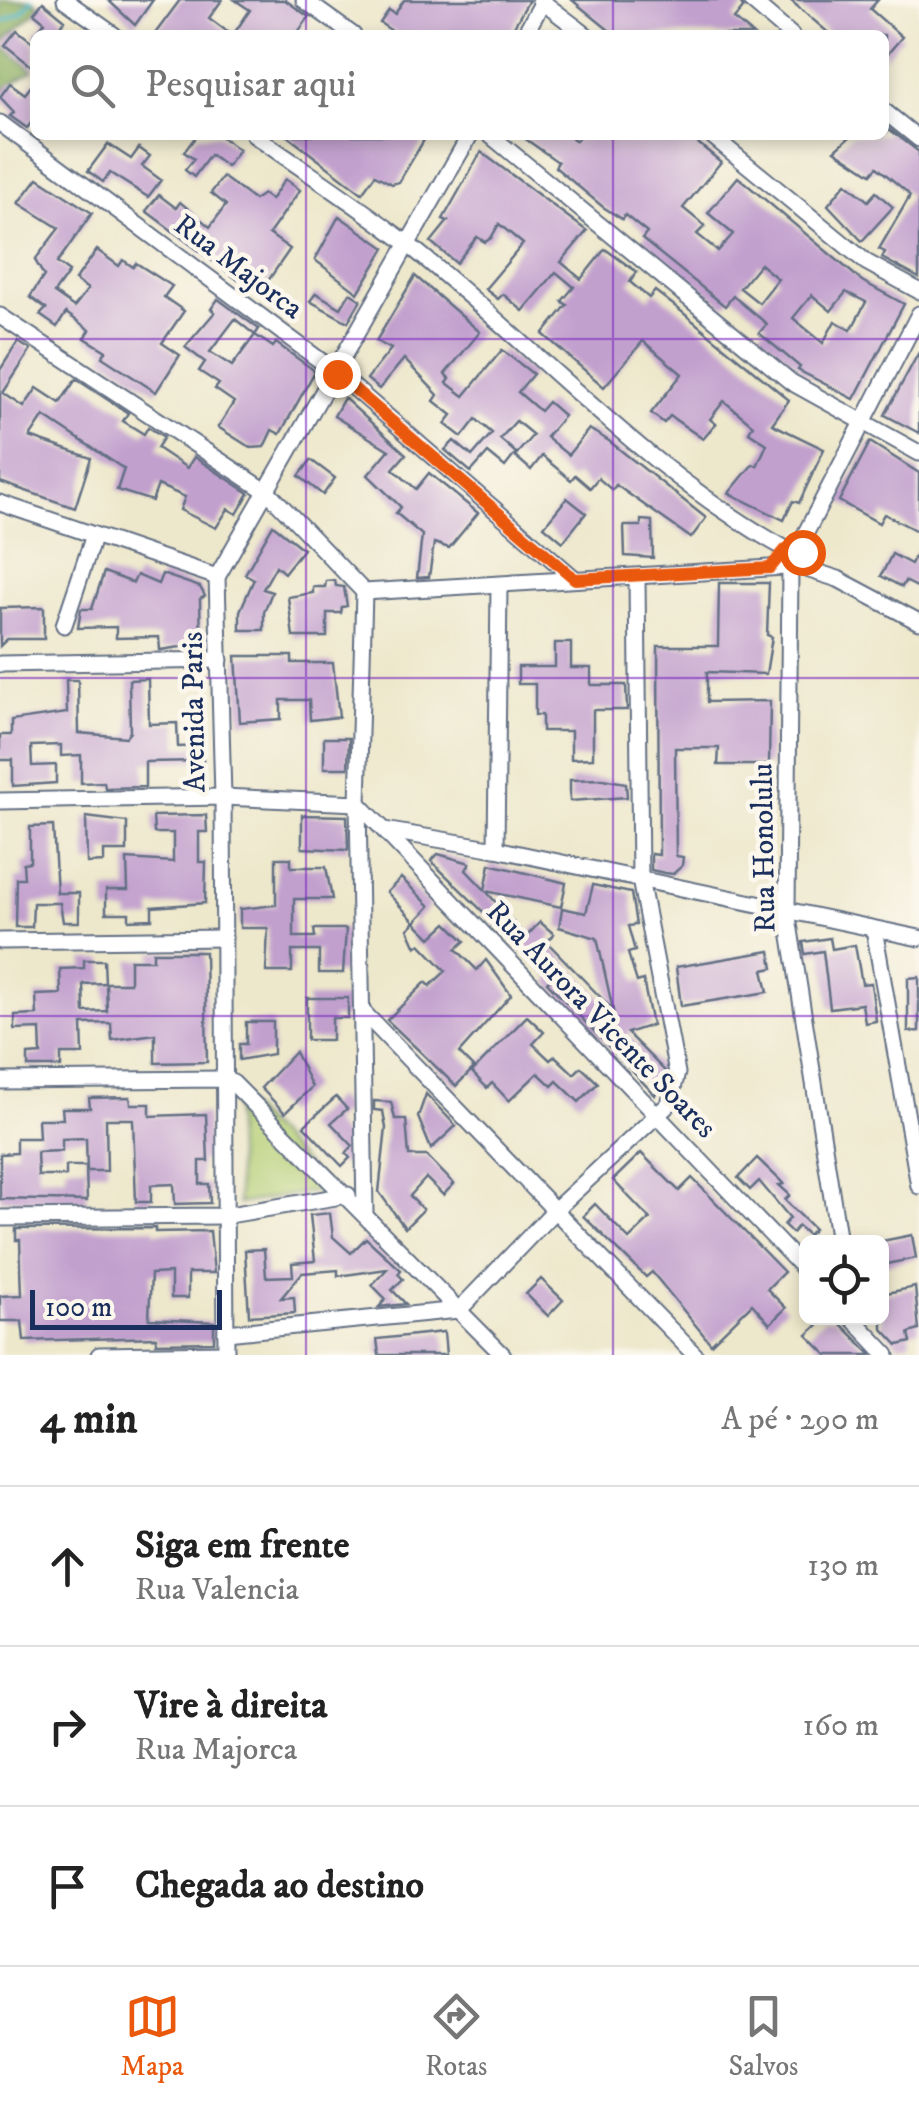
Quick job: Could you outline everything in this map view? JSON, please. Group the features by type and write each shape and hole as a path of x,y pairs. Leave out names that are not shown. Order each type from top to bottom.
{"street":[{"path":"65,0 107,30"},
{"path":"304,0 345,30"},
{"path":"750,0 786,30"},
{"path":"527,30 542,1 580,30"},
{"path":"889,115 919,139"},
{"name":"Rua Majorca","path":"0,122 337,374 575,579"},
{"path":"261,140 409,246 689,484 762,535 789,560 919,622"},
{"path":"0,503 217,577 269,493 467,140"},
{"path":"496,140 791,382 919,453"},
{"path":"716,140 866,262 919,291"},
{"path":"789,560 919,314"},
{"path":"0,316 269,493 364,592 358,803 365,1212"},
{"path":"64,625 94,535"},
{"path":"364,592 637,578 789,560"},
{"name":"Rua Honolulu","path":"789,560 786,911 838,1235"},
{"name":"Avenida Paris","path":"217,577 223,797 226,1354"},
{"path":"226,1333 459,1310 556,1209 655,1116 675,1091 676,1073 640,878 637,578"},
{"path":"496,849 499,586"},
{"path":"0,664 220,660"},
{"path":"0,800 223,797 358,803"},
{"name":"Rua Aurora Vicente Soares","path":"358,803 799,1264"},
{"path":"384,830 640,878 919,938"},
{"path":"874,929 919,1186"},
{"path":"0,940 224,938"},
{"path":"364,1012 695,1355"},
{"path":"0,1082 223,1079 242,1088 503,1355"},
{"path":"0,1218 223,1216 348,1196"},
{"path":"859,1325 888,1355"},
{"path":"99,1355 226,1354"}],"green space":[{"path":"0,0 33,0 40,7 0,45"},
{"path":"0,45 30,68 30,72 0,92"},
{"path":"239,1099 325,1184 321,1190 238,1204 234,1104"}],"building":[{"path":"108,0 153,0 135,25"},
{"path":"180,0 222,0 209,18 225,30 158,30"},
{"path":"235,0 285,0 309,17 300,30 236,30 250,10"},
{"path":"404,0 529,0 512,30 390,30 380,23 389,10 395,14"},
{"path":"572,0 739,0 743,8 734,19 747,30 609,30"},
{"path":"790,0 878,0 870,9 902,37 889,52 889,30 825,30"},
{"path":"43,2 65,20 57,30 38,30 45,22 34,13"},
{"path":"17,30 30,40 30,65 5,45"},
{"path":"10,83 25,94 30,88 27,128 10,116 14,112 0,97"},
{"path":"889,129 919,152 919,278 882,258 885,252 879,249 910,196 877,167 871,174 835,150 846,140 889,140"},
{"path":"193,140 226,140 239,150 227,167 210,155 194,177 185,170 194,159 184,152"},
{"path":"293,140 424,140 399,182 392,184 375,175 362,193"},
{"path":"527,140 694,140 721,162 683,208 705,226 697,234 718,251 733,234 708,213 738,177 862,281 904,304 854,399 798,370 800,367 759,333 767,324 733,296 725,306 642,239 647,233 625,215 622,219 603,207 555,167 558,162","holes":["760,264 778,279 759,303 740,288","846,292 866,302 851,330 835,321 823,343 793,318 812,295 831,311"]},
{"path":"108,144 131,159 139,148 150,156 142,166 161,180 148,197 110,173 103,182 88,171"},
{"path":"481,152 587,231 561,262 581,279 605,249 637,272 630,282 649,298 655,291 789,400 772,424 824,449 799,503 793,501 784,520 729,493 753,464 757,466 767,444 749,432 753,425 724,401 710,419 716,424 703,439 670,416 664,423 651,413 682,374 643,341 604,387 543,334 567,305 562,301 574,287 556,272 523,311 503,294 498,299 485,289 523,244 499,224 485,242 477,237 456,263 431,242 448,221 443,219"},
{"path":"223,177 254,200 263,194 271,200 285,179 300,190 269,234 290,249 261,291 239,275 237,279 146,211 159,195 176,208 180,202 210,227 226,205 211,193"},
{"path":"38,178 92,213 57,263 69,272 54,293 74,307 88,289 75,280 97,250 119,266 123,260 133,267 136,263 172,286 164,297 184,311 162,343 180,355 156,392 102,357 106,351 85,338 90,330 66,313 57,327 40,315 46,309 30,297 44,276 35,260 59,228 19,203"},
{"path":"846,183 868,201 876,192 893,207 862,241 828,205"},
{"path":"339,216 385,248 358,293 315,260"},
{"path":"415,276 480,332 445,374 450,379 447,383 464,396 502,350 533,374 518,392 540,411 548,402 564,416 546,437 568,455 589,429 609,441 706,518 691,538 616,485 612,490 598,478 590,488 575,475 571,480 542,456 531,470 515,456 533,435 516,421 500,439 516,453 505,467 488,453 471,472 445,450 454,441 472,456 492,433 476,419 462,437 445,424 452,415 434,401 438,395 404,359 379,389 367,379 391,349 376,341"},
{"path":"316,293 341,308 350,293 361,300 348,322 310,301"},
{"path":"218,299 259,329 255,335 273,347 276,343 315,371 280,434 272,430 264,447 251,448 218,427 234,402 215,389 219,384 199,371 205,362 185,347 215,312 211,309","holes":["235,319 255,335 232,366 210,352"]},
{"path":"18,342 31,350 3,393 24,407 37,388 60,403 76,379 128,413 123,421 144,434 148,427 164,437 157,448 187,468 194,457 249,493 237,514 228,509 216,528 180,510 185,497 158,485 152,501 117,490 124,469 44,416 30,437 91,458 75,508 0,482 0,370"},
{"path":"919,352 919,433 885,415"},
{"path":"344,398 406,454 393,469 416,489 429,473 478,513 449,548 434,543 429,577 417,578 422,535 396,513 401,507 368,475 389,450 334,416"},
{"path":"870,442 919,473 919,532 884,514 879,523 839,501"},
{"path":"311,460 335,478 323,495 299,476"},
{"path":"567,498 586,513 563,542 544,526"},
{"path":"641,520 652,521 653,558 625,556 624,526 641,526"},
{"path":"273,525 303,549 284,573 276,566 263,589 272,592 264,612 264,630 240,630 240,611 254,579 245,574"},
{"path":"919,548 919,588 905,581 902,587 881,576 892,554 911,564"},
{"path":"104,572 133,583 137,575 158,584 162,574 200,587 205,596 200,599 201,644 160,650 159,637 116,638 116,627 78,628 81,609 92,609"},
{"path":"335,580 336,586 344,587 347,606 342,607 341,613 327,613 327,637 293,637 288,597 313,593 313,587 325,587 326,581"},
{"path":"719,583 769,583 767,635 772,637 766,674 707,672 707,702 770,701 769,765 718,765 719,748 675,748 676,856 683,857 682,866 673,874 665,873 651,870 651,854 659,855 658,646 718,646"},
{"path":"44,607 44,639 7,639 0,646 0,608"},
{"path":"555,643 571,643 571,668 591,668 591,685 626,685 627,710 593,710 593,758 571,759 571,731 542,731 542,715 535,715 535,684 518,684 518,667 555,667"},
{"path":"236,656 292,656 292,663 333,663 339,717 310,720 309,700 281,700 281,719 240,722"},
{"path":"148,679 149,724 177,723 178,747 202,746 203,761 145,762 145,787 105,788 104,782 81,783 81,755 61,756 61,745 31,746 32,766 56,765 56,783 13,786 13,760 0,760 0,735 11,735 11,721 67,713 66,680 78,680 79,733 126,737 130,732 129,680"},
{"path":"324,738 349,738 348,768 324,768"},
{"path":"570,780 626,783 627,797 570,801"},
{"path":"206,815 207,832 199,832 199,862 206,862 205,903 152,907 152,919 129,920 129,913 106,913 106,890 128,890 127,859 173,862 173,833 154,833 153,816"},
{"path":"302,815 347,816 348,850 302,848"},
{"path":"86,817 127,822 127,851 104,851 104,862 87,863"},
{"path":"53,826 57,893 79,893 79,922 63,922 60,903 33,903 32,927 15,927 16,878 24,878 23,863 30,862 30,827"},
{"path":"438,854 470,863 466,870 485,890 490,864 566,883 561,907 486,891 526,937 540,922 554,934 547,942 613,1010 597,938 559,927 562,908 586,913 593,885 631,893 636,925 628,926 635,951 628,953 637,982 643,980 652,1025 627,1033 665,1071 655,1095 547,982 551,978 431,861"},
{"path":"276,858 291,858 291,867 326,867 332,899 294,899 294,937 315,937 314,929 346,929 343,973 319,973 319,951 292,951 292,972 266,972 268,928 240,928 240,909 276,905"},
{"path":"401,878 430,906 415,922 387,892"},
{"path":"415,922 431,938 447,923 465,941 456,949 477,970 486,960 511,995 459,1053 474,1068 456,1086 387,1020 426,982 430,986 446,971 420,944 416,947 408,929"},
{"path":"830,938 832,949 855,945 862,984 871,983 876,1021 865,1023 862,1004 830,1008 823,951 805,954 803,942"},
{"path":"770,951 773,968 763,970 768,992 681,1006 676,967"},
{"path":"153,952 205,952 207,1062 155,1063 155,1034 112,1040 111,1023 82,1024 83,1054 61,1054 61,1067 28,1067 28,1055 41,1054 40,1029 15,1030 15,1016 37,1015 36,995 61,994 60,969 84,968 84,960 104,960 105,983 83,984 84,1012 107,1011 106,983 130,983 130,960 153,960"},
{"path":"919,977 919,1031 908,1032 908,978"},
{"path":"307,998 348,998 348,1018 332,1018 332,1040 307,1040"},
{"path":"527,1016 544,1032 533,1044 550,1060 555,1056 574,1074 581,1067 598,1083 579,1102 557,1081 552,1086 538,1073 509,1101 492,1083 487,1088 472,1072"},
{"path":"246,1022 273,1022 273,1054 239,1060 239,1044 246,1044"},
{"path":"295,1052 312,1087 285,1113 261,1088"},
{"path":"426,1094 456,1126 431,1149 418,1117"},
{"path":"130,1097 131,1104 150,1104 150,1116 206,1114 208,1161 200,1161 200,1184 209,1184 210,1203 175,1204 174,1184 151,1185 151,1202 136,1202 133,1119 106,1119 107,1171 87,1171 86,1138 62,1139 62,1151 37,1152 38,1176 66,1176 66,1166 86,1166 87,1201 0,1199 0,1154 16,1153 16,1138 39,1138 38,1119 63,1119 62,1108 90,1108 89,1098"},
{"path":"336,1097 347,1109 331,1123 353,1146 346,1153 350,1158 342,1166 304,1126"},
{"path":"374,1101 391,1102 395,1119 406,1119 409,1156 427,1156 454,1184 443,1195 426,1178 410,1196 423,1210 405,1228 379,1192 386,1128 383,1111 374,1110"},
{"path":"641,1153 679,1191 692,1178 784,1272 767,1289 786,1308 770,1324 752,1304 711,1344 652,1272 646,1277 583,1216 595,1204 629,1239 650,1219 613,1180"},
{"path":"757,1158 784,1184 779,1185 790,1195 785,1200 814,1229 808,1235 798,1226 792,1233 784,1225 790,1218 759,1181 750,1190 738,1178"},
{"path":"330,1213 333,1237 351,1253 366,1238 401,1270 398,1274 403,1279 392,1290 406,1304 379,1307 386,1299 372,1285 387,1269 338,1276 338,1270 302,1273 281,1298 294,1297 295,1313 249,1316 245,1250 264,1249 266,1277 293,1276 292,1263 315,1261 310,1215"},
{"path":"155,1228 155,1232 210,1231 214,1273 188,1273 188,1298 171,1298 171,1273 151,1274 149,1319 214,1322 214,1342 156,1343 156,1337 24,1341 22,1321 0,1321 0,1296 22,1295 16,1229"},
{"path":"912,1235 916,1258 889,1264 889,1240"},
{"path":"541,1279 563,1300 548,1316 526,1294"},
{"path":"915,1287 919,1330 909,1333 911,1342 898,1345 882,1328 889,1325 889,1293"},
{"path":"818,1325 842,1325 872,1355 827,1355 807,1335"},
{"path":"444,1332 446,1355 379,1355 377,1339"}],"waterway":[{"path":"0,23 21,13 32,0"}],"route":[{"path":"337,374 575,579 770,568 792,546 802,552"}]}
